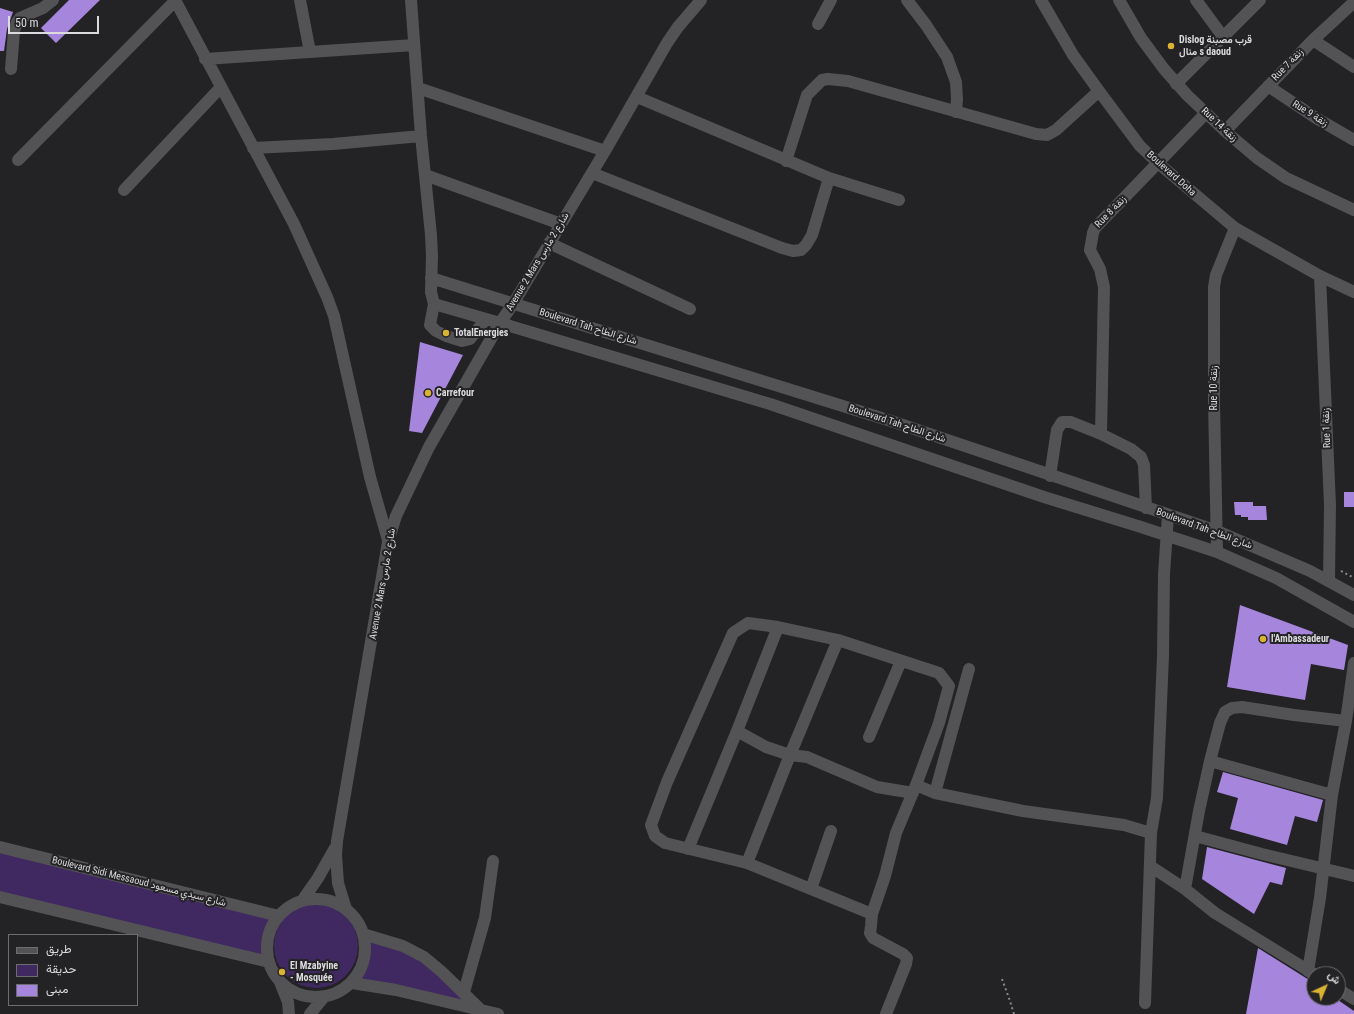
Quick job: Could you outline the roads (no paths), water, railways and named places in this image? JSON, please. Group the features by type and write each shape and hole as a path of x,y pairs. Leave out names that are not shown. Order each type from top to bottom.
{"street":[{"path":"11,69 14,31 17,22 20,18 43,8 53,0"},
{"path":"18,160 175,0 294,224 327,297 334,316 370,477 388,542"},
{"path":"300,0 310,52"},
{"path":"411,0 421,136 431,236 430,292 434,304 430,325 436,331 462,341 470,339 486,319"},
{"name":"Avenue 2 Mars شارع 2 مارس","path":"346,909 338,882 336,855 337,841 388,542 396,516 429,447 500,323 592,173 678,27 701,0"},
{"path":"818,24 831,0"},
{"path":"907,0 947,57 956,82 956,112"},
{"name":"Boulevard Doha","path":"1041,0 1073,55 1140,146 1158,163 1235,228 1320,276 1354,292"},
{"name":"Rue 14 زنقة","path":"1119,0 1141,38 1176,84 1224,131 1286,178 1354,210"},
{"path":"1196,0 1224,38"},
{"path":"1176,84 1224,38 1260,0"},
{"name":"Rue 7 زنقة","path":"1224,131 1313,40 1354,2"},
{"path":"1313,40 1354,67"},
{"path":"205,59 414,45"},
{"path":"786,161 807,95 822,80 828,79 848,81 1022,131 1047,135 1056,130 1099,91"},
{"name":"Rue 9 زنقة","path":"1268,86 1316,118 1354,140"},
{"path":"124,190 221,87"},
{"path":"418,88 605,151"},
{"path":"637,97 829,178 899,200"},
{"name":"Rue 8 زنقة","path":"1101,434 1104,287 1100,269 1090,250 1091,238 1095,228 1206,113"},
{"path":"254,148 333,144 421,136"},
{"path":"592,173 793,252 801,250 812,235 829,178"},
{"path":"425,175 561,224"},
{"name":"Rue 10 زنقة","path":"1217,552 1214,402 1214,287 1216,275 1235,228"},
{"path":"549,243 690,309"},
{"name":"Rue 1 زنقة","path":"1320,276 1330,505 1329,581"},
{"name":"Boulevard Tah شارع الطاح","path":"431,278 891,421 1050,476 1217,531 1329,581 1354,595"},
{"name":"Boulevard Tah شارع الطاح","path":"434,304 770,404 1044,497 1217,552 1276,578 1354,622"},
{"path":"1050,476 1057,430 1062,422 1071,422 1101,434 1131,449 1141,457 1144,465 1146,508"},
{"path":"1145,1003 1151,833 1156,798 1163,656 1164,574 1168,515"},
{"path":"872,914 747,863 665,843 655,836 651,825 667,782 733,633 748,623 778,627 838,640 939,672 949,686 939,723 896,833 885,876 872,914 870,930 872,936 875,940 903,954 907,961 886,1014"},
{"path":"688,849 778,627"},
{"path":"747,863 838,640"},
{"path":"869,737 901,660"},
{"path":"1312,966 1332,795 1346,721 1354,662"},
{"path":"936,793 969,669"},
{"path":"1185,889 1199,810 1210,761 1223,715 1228,709 1242,707 1253,708 1294,715 1346,721"},
{"path":"737,731 766,747 790,755 807,757 877,787 914,789 1023,811 1124,825 1151,833"},
{"path":"1210,761 1332,795"},
{"path":"811,889 831,832"},
{"path":"1195,836 1354,876"},
{"name":"Avenue 2 Mars شارع 2 مارس","path":"302,901 325,867 337,841"},
{"name":"Boulevard Sidi Messaoud شارع سيدي مسعود","path":"0,847 279,916"},
{"path":"464,992 485,918 493,861"},
{"path":"1150,866 1185,889 1215,913 1306,970"},
{"path":"0,897 269,962"},
{"path":"279,981 292,991 308,997 324,997 339,992 352,982 362,965 365,955 365,944 363,934 356,920 346,909 338,904 320,899 302,901 289,907 272,925 266,949 269,962 288,1002 289,1014"},
{"path":"363,934 392,941 413,951 433,964 482,1010"},
{"path":"352,982 396,990 498,1014"},
{"path":"310,1014 324,997"}],"place":[{"name":"Dislog قرب مصبنة منال s daoud","path":"1171,46"},
{"name":"TotalEnergies","path":"446,333"},
{"name":"Carrefour","path":"428,393"},
{"name":"l'Ambassadeur","path":"1263,639"},
{"name":"El Mzabyine - Mosquée","path":"282,972"}]}
